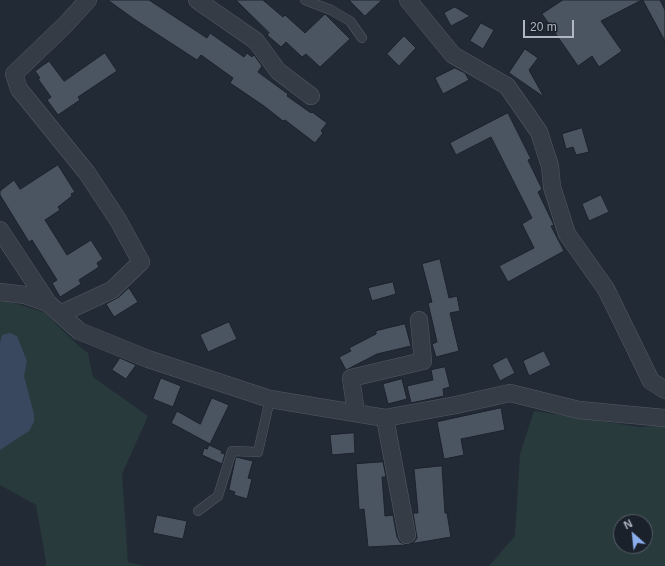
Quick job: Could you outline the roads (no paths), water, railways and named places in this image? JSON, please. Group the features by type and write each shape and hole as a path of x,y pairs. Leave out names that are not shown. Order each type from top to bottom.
{"street":[{"path":"0,292 25,295 54,309 112,290 141,262 118,220 87,173 19,89 14,74 65,25 88,0"},
{"path":"197,0 256,41 278,71 311,96"},
{"path":"408,0 453,55 507,86 539,132 550,166 552,187 567,234 606,289 651,381 665,390"},
{"path":"0,230 54,309 79,331 148,359 270,399 385,418 456,406 510,393 579,410 665,418"},
{"path":"356,413 351,378 423,361 419,320"},
{"path":"385,418 407,535"}],"lane":[{"path":"306,0 331,10 350,21 362,38"},
{"path":"198,511 218,496 232,451 258,452 270,399"}],"water":[{"path":"10,333 17,336 27,361 24,376 34,414 34,422 29,431 0,450 0,343 2,335"}]}
